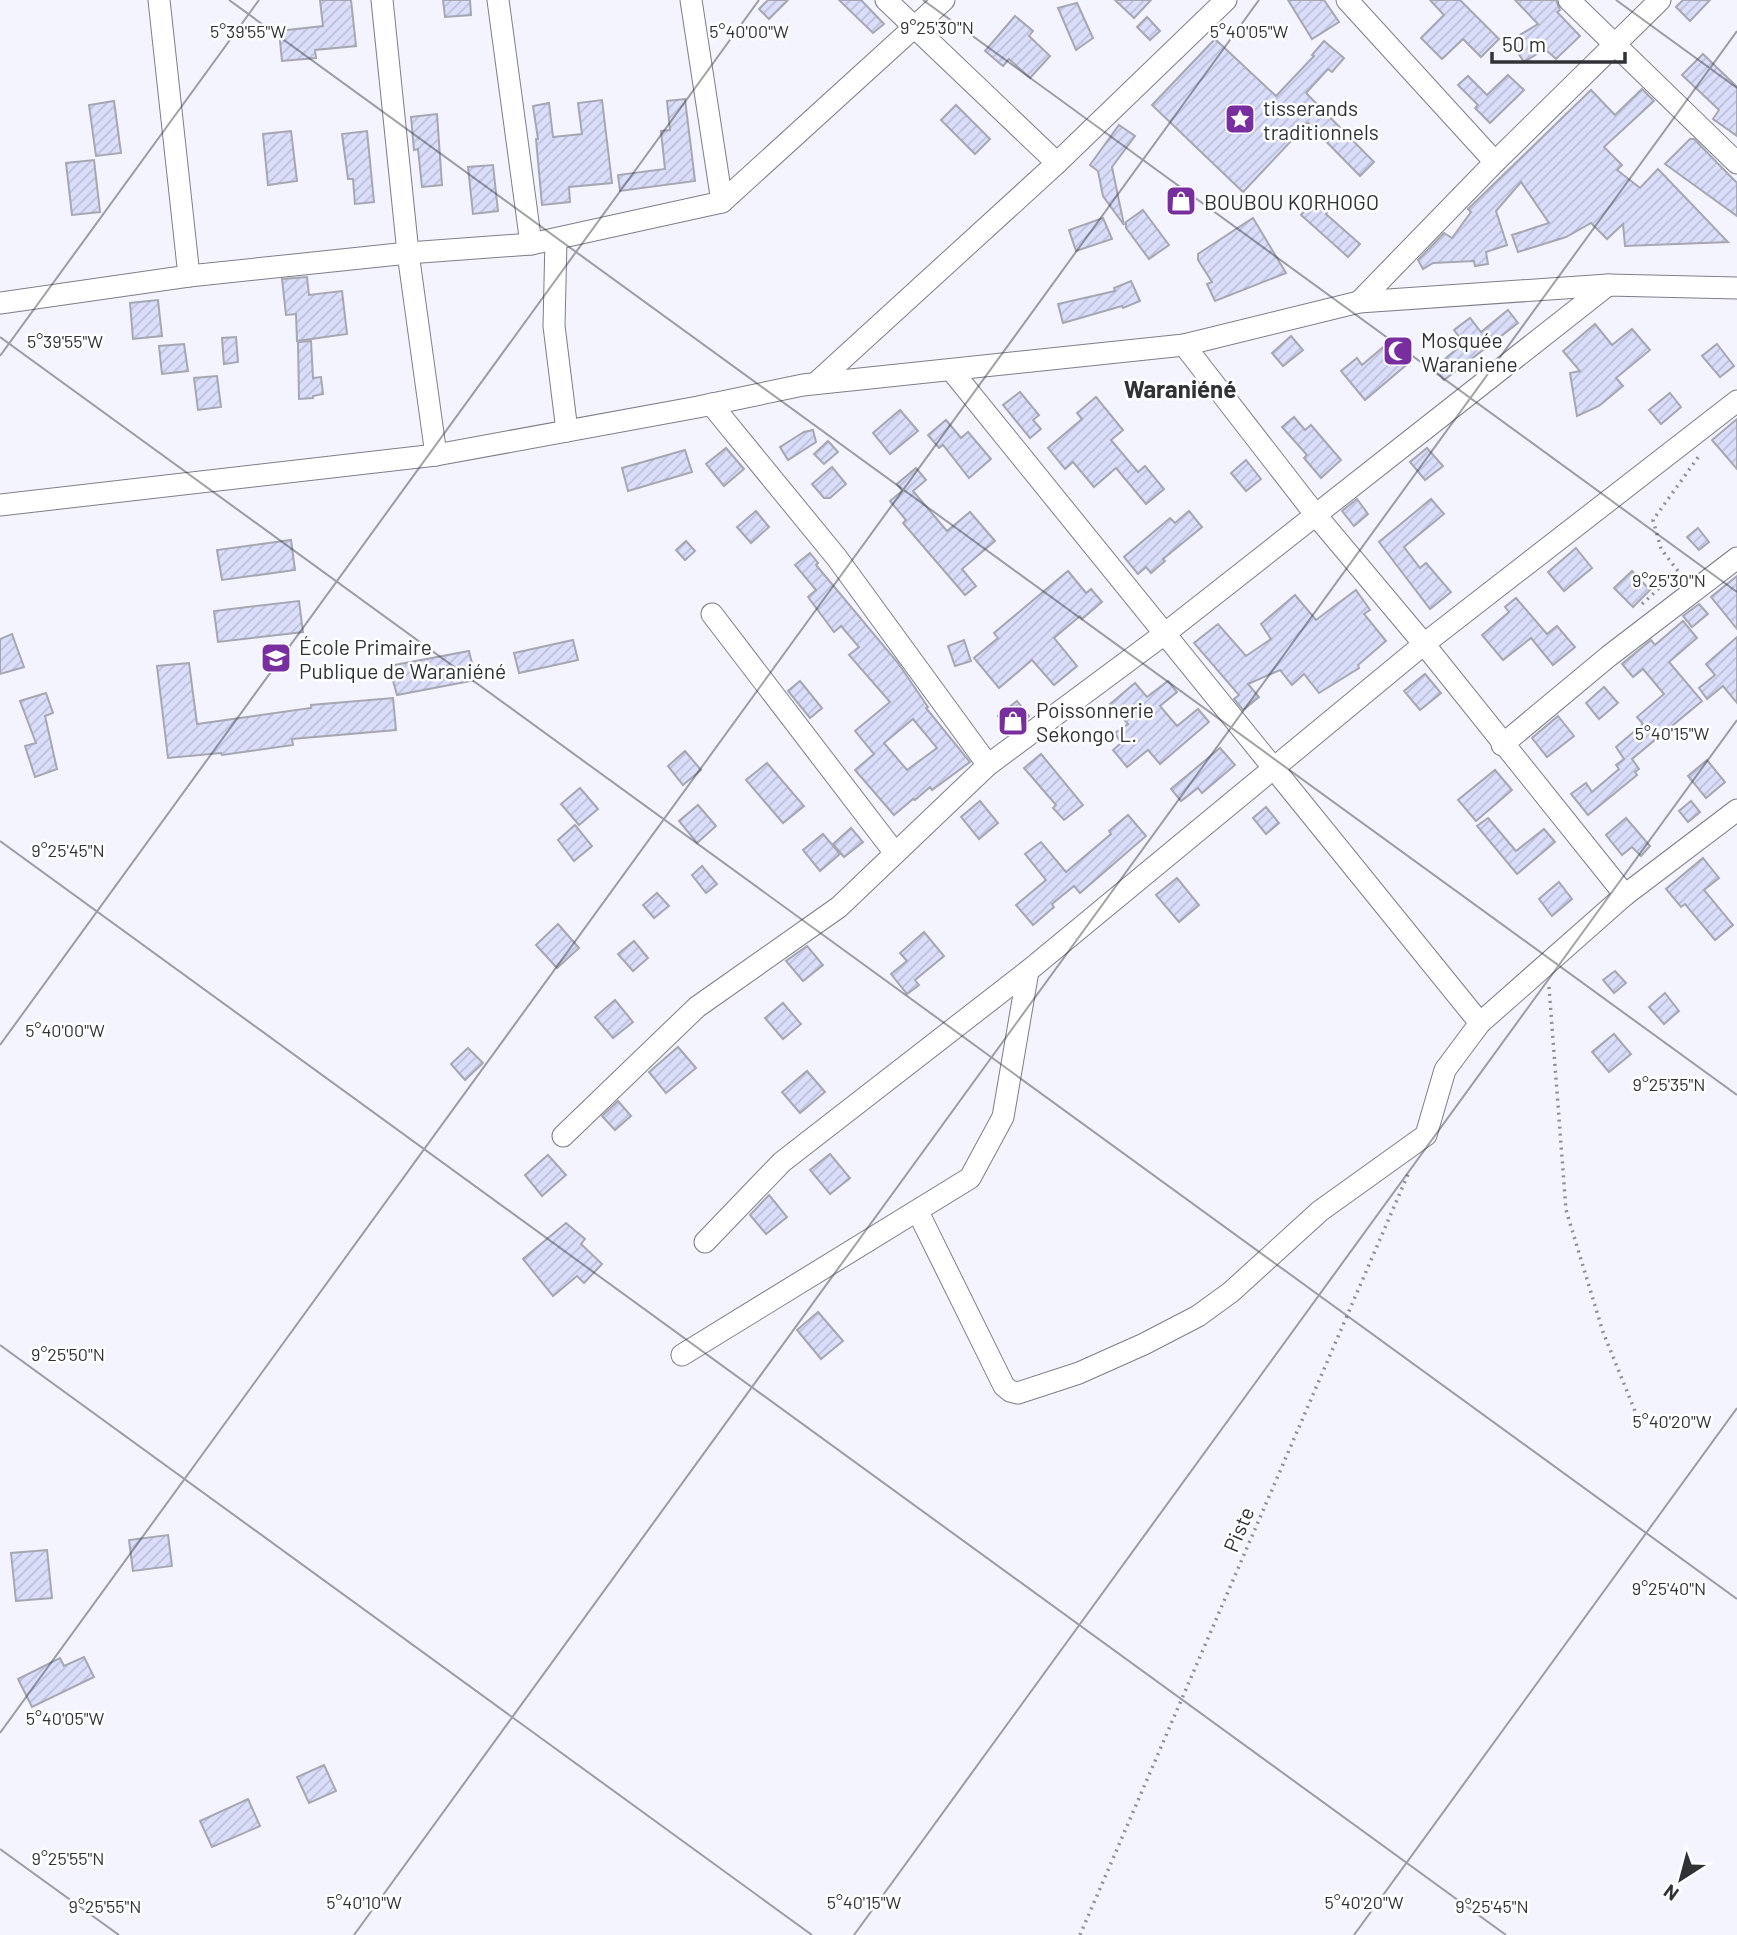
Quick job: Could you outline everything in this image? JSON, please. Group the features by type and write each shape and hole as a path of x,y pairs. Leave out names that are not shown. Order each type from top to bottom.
{"street":[{"path":"159,0 190,276"},
{"path":"382,0 408,253 436,455"},
{"path":"498,0 531,244"},
{"path":"691,0 722,202"},
{"path":"886,0 1057,163"},
{"path":"0,303 190,276 408,253 531,244 722,202 944,0"},
{"path":"817,383 1057,163 1226,0"},
{"path":"1347,0 1495,162"},
{"path":"1569,0 1737,163"},
{"path":"1359,302 1495,162 1660,0"},
{"path":"556,239 554,327 567,430"},
{"path":"563,1136 697,1007 839,907 988,765 1163,635 1608,285"},
{"path":"0,505 436,455 817,383 1184,345 1359,302 1608,285 1737,288"},
{"path":"1184,345 1315,514 1424,644 1502,745 1625,895"},
{"path":"952,371 1163,635 1274,767 1480,1023"},
{"path":"705,1242 782,1162 1028,971 1424,644 1737,401"},
{"path":"711,404 837,558 988,765"},
{"path":"1502,745 1609,656 1737,558"},
{"path":"712,614 895,853"},
{"path":"918,1212 1004,1386 1010,1391 1018,1393 1079,1373 1144,1344 1198,1316 1231,1292 1320,1211 1426,1135 1445,1070 1480,1023 1625,895 1737,810"},
{"path":"682,1356 970,1178 1003,1117 1028,971"}],"path":[{"path":"1635,611 1678,571 1661,549 1653,520 1704,448"},
{"path":"1547,964 1566,1210 1603,1332 1635,1411"},
{"name":"Piste","path":"1080,1935 1426,1135"}],"building":[{"path":"320,0 351,0 356,46 315,50 316,58 282,61 279,31 323,26"},
{"path":"443,0 470,0 471,15 445,17"},
{"path":"768,0 788,0 769,19 759,9"},
{"path":"839,0 861,0 884,24 873,33"},
{"path":"1115,0 1151,0 1134,18"},
{"path":"1288,0 1324,0 1339,22 1312,39"},
{"path":"1430,0 1460,0 1499,39 1481,57 1463,39 1442,59 1421,38 1444,15"},
{"path":"1515,0 1556,0 1560,10 1557,12 1580,36 1556,59 1545,49 1524,62 1510,41 1538,24"},
{"path":"1683,0 1710,0 1690,21 1676,7"},
{"path":"1077,3 1093,38 1076,50 1058,8"},
{"path":"1015,16 1033,31 1029,36 1050,56 1030,78 1009,59 1003,66 985,51"},
{"path":"1147,17 1160,31 1150,40 1137,27"},
{"path":"1215,39 1276,96 1314,56 1312,55 1324,41 1344,58 1332,72 1328,69 1306,93 1374,162 1360,176 1308,123 1243,192 1152,105"},
{"path":"1703,54 1737,87 1737,136 1713,119 1719,110 1682,75"},
{"path":"1508,75 1524,90 1490,123 1475,108 1478,105 1458,85 1468,76 1487,95"},
{"path":"1642,89 1654,101 1604,147 1622,165 1617,170 1640,188 1658,169 1728,242 1625,246 1623,224 1607,239 1591,223 1566,237 1518,252 1512,235 1549,223 1521,182 1496,211 1507,245 1486,252 1488,264 1475,266 1474,261 1433,263 1423,269 1418,260 1444,233 1452,238 1471,212 1468,209 1591,90 1615,115"},
{"path":"685,99 695,181 620,191 618,175 665,169 661,131 670,130 667,101"},
{"path":"602,100 612,183 569,187 570,202 542,205 533,106 549,103 553,137 582,134 578,103"},
{"path":"114,101 121,153 96,156 89,105"},
{"path":"956,105 990,139 975,154 941,120"},
{"path":"437,114 442,185 422,187 418,149 414,150 411,117"},
{"path":"1119,125 1135,136 1112,167 1124,225 1103,196 1098,171 1090,165"},
{"path":"291,131 297,181 268,185 263,134"},
{"path":"367,131 374,202 355,204 353,179 348,179 342,134"},
{"path":"1690,139 1694,139 1737,183 1737,216 1665,164"},
{"path":"94,160 100,212 72,215 66,163"},
{"path":"493,165 498,211 473,214 468,167"},
{"path":"1314,199 1328,211 1326,214 1360,244 1348,257 1301,215"},
{"path":"1143,210 1169,245 1149,259 1126,228 1126,222"},
{"path":"1103,218 1112,239 1076,251 1069,230"},
{"path":"1253,218 1286,273 1215,301 1207,284 1212,282 1198,260 1198,254"},
{"path":"307,277 309,295 342,291 347,334 297,341 296,314 286,315 282,279"},
{"path":"1131,281 1140,301 1063,323 1058,304 1115,291 1114,288"},
{"path":"158,300 162,336 133,339 130,303"},
{"path":"1508,310 1518,323 1444,380 1434,368 1464,343 1454,330 1470,318 1481,332"},
{"path":"1595,324 1612,345 1632,329 1650,350 1616,378 1623,386 1599,406 1577,416 1570,373 1580,371 1563,351"},
{"path":"1291,336 1303,350 1283,366 1272,353"},
{"path":"236,337 238,362 224,364 222,338"},
{"path":"1394,338 1412,360 1365,400 1341,371 1357,358 1362,365"},
{"path":"311,341 313,378 321,377 323,394 299,399 298,342"},
{"path":"184,344 188,371 162,374 159,346"},
{"path":"1717,344 1734,366 1720,377 1702,356"},
{"path":"217,376 221,407 198,410 194,378"},
{"path":"1020,392 1039,415 1033,420 1041,429 1030,438 1003,405"},
{"path":"1670,393 1681,407 1661,424 1649,410"},
{"path":"1096,397 1123,430 1111,440 1138,472 1145,466 1164,489 1146,504 1116,468 1094,487 1073,462 1065,469 1048,448 1082,419 1077,413"},
{"path":"900,410 918,431 890,454 873,433"},
{"path":"1294,417 1305,430 1311,425 1341,460 1321,478 1304,458 1307,455 1282,427"},
{"path":"1737,419 1737,469 1712,440"},
{"path":"946,420 961,438 968,432 991,459 969,478 943,445 939,448 928,435"},
{"path":"813,430 816,442 788,460 780,447 804,432"},
{"path":"828,441 838,452 824,464 814,454"},
{"path":"726,448 744,469 724,486 706,464"},
{"path":"1427,448 1443,466 1425,480 1410,462"},
{"path":"685,450 692,472 628,491 622,468"},
{"path":"1246,460 1261,479 1246,491 1231,473"},
{"path":"832,467 846,484 830,498 824,498 812,484"},
{"path":"916,468 926,480 913,491 947,531 970,512 995,541 962,569 976,586 965,595 903,523 906,520 890,501 902,491 897,484"},
{"path":"1357,499 1368,514 1354,526 1342,511"},
{"path":"1431,499 1444,514 1404,547 1420,568 1426,563 1451,592 1430,609 1379,542"},
{"path":"756,511 769,527 751,543 737,527"},
{"path":"1189,511 1202,527 1163,559 1165,561 1151,573 1146,567 1138,574 1124,557 1170,518 1175,523"},
{"path":"1698,528 1709,542 1699,550 1687,537"},
{"path":"291,540 295,570 222,580 217,550"},
{"path":"686,541 695,551 685,560 676,550"},
{"path":"1576,548 1592,568 1564,591 1548,572"},
{"path":"810,553 818,563 816,565 898,663 928,707 926,708 970,762 932,790 930,787 894,815 855,770 874,754 855,731 890,702 849,655 859,647 841,626 834,632 808,597 816,590 795,565","holes":["913,719 937,748 907,770 884,743"]},
{"path":"1068,571 1086,593 1091,589 1102,602 1054,638 1077,666 1054,685 1032,660 999,688 974,658 998,638 994,633"},
{"path":"1632,571 1650,590 1633,607 1614,588"},
{"path":"1737,576 1737,629 1711,597"},
{"path":"1356,590 1370,610 1364,614 1386,641 1358,665 1359,668 1319,693 1304,674 1292,685 1280,670 1248,684 1259,697 1243,710 1234,699 1239,695 1194,643 1218,624 1246,656 1271,639 1261,624 1295,595 1316,620"},
{"path":"1516,598 1547,634 1557,626 1575,647 1553,665 1531,638 1503,660 1482,635 1509,612 1505,607"},
{"path":"299,601 303,632 218,642 214,611"},
{"path":"1699,604 1708,614 1692,627 1683,616"},
{"path":"1683,621 1697,638 1669,662 1702,701 1632,759 1639,769 1635,772 1637,775 1588,815 1571,794 1586,783 1592,792 1619,769 1616,765 1624,759 1616,747 1643,724 1637,717 1664,694 1643,669 1633,677 1622,664 1651,640 1655,645"},
{"path":"12,634 24,667 0,674 0,639"},
{"path":"1737,637 1737,703 1723,686 1707,699 1699,688 1715,675 1706,664"},
{"path":"573,640 578,660 519,673 514,653"},
{"path":"964,640 971,661 955,666 948,646"},
{"path":"469,651 476,680 397,695 389,666"},
{"path":"189,663 197,724 311,708 311,705 393,698 396,730 292,739 293,745 222,755 168,758 157,666"},
{"path":"1425,674 1441,693 1420,710 1404,691"},
{"path":"800,681 822,708 810,718 788,691"},
{"path":"1168,681 1177,692 1160,706 1177,726 1198,709 1209,722 1160,764 1148,750 1127,767 1113,750 1121,743 1115,733 1128,724 1110,704 1135,683 1147,697"},
{"path":"1604,687 1618,703 1599,719 1586,703"},
{"path":"46,693 53,713 45,716 57,769 35,777 25,746 36,743 20,701"},
{"path":"1017,701 1029,716 1011,731 998,716"},
{"path":"1558,716 1574,736 1547,757 1532,738"},
{"path":"1220,748 1235,765 1202,793 1198,788 1181,801 1171,789"},
{"path":"685,751 701,770 683,785 668,766"},
{"path":"1041,754 1083,805 1064,820 1053,808 1056,805 1024,768"},
{"path":"1707,760 1725,782 1706,798 1688,776"},
{"path":"767,763 804,806 783,823 746,780"},
{"path":"1495,770 1512,790 1476,821 1458,800"},
{"path":"580,788 598,809 579,825 561,804"},
{"path":"980,801 998,823 979,839 961,817"},
{"path":"1691,801 1700,812 1688,822 1679,811"},
{"path":"698,805 716,826 697,843 679,821"},
{"path":"1266,807 1279,823 1266,834 1253,818"},
{"path":"1128,815 1146,836 1080,893 1074,886 1052,904 1054,907 1033,925 1016,905 1046,880 1025,854 1041,842 1066,872 1111,834 1109,831"},
{"path":"1488,818 1516,851 1544,829 1555,842 1517,874 1477,826"},
{"path":"1626,818 1650,846 1641,856 1632,847 1622,855 1606,835"},
{"path":"575,825 592,846 574,861 558,840"},
{"path":"851,828 863,842 844,857 833,844"},
{"path":"823,834 840,854 820,871 803,850"},
{"path":"1703,858 1719,878 1704,890 1733,925 1715,940 1685,904 1681,907 1666,889"},
{"path":"702,866 717,884 706,893 692,875"},
{"path":"1177,878 1199,905 1179,922 1156,895"},
{"path":"1559,882 1572,899 1552,916 1539,899"},
{"path":"657,893 669,906 654,918 643,905"},
{"path":"558,924 579,948 557,968 536,945"},
{"path":"924,932 944,956 915,980 919,985 907,994 891,974 907,961 900,953"},
{"path":"634,941 648,958 633,971 618,954"},
{"path":"807,946 823,965 803,981 786,961"},
{"path":"1615,971 1626,983 1614,993 1603,980"},
{"path":"1665,993 1679,1011 1664,1024 1649,1007"},
{"path":"615,1000 633,1022 613,1038 595,1017"},
{"path":"783,1003 801,1024 783,1039 765,1018"},
{"path":"1614,1034 1631,1054 1609,1072 1592,1052"},
{"path":"678,1047 696,1068 666,1093 649,1072"},
{"path":"468,1048 483,1063 465,1080 451,1064"},
{"path":"807,1071 825,1092 800,1113 782,1092"},
{"path":"618,1101 631,1116 615,1130 602,1116"},
{"path":"830,1154 850,1178 830,1194 810,1170"},
{"path":"548,1155 566,1175 542,1196 525,1175"},
{"path":"769,1195 787,1217 766,1234 750,1215"},
{"path":"566,1223 585,1239 581,1244 602,1264 584,1283 577,1276 553,1296 523,1259"},
{"path":"818,1312 843,1341 821,1359 797,1330"},
{"path":"168,1535 172,1566 133,1571 129,1540"},
{"path":"47,1550 52,1598 16,1601 11,1553"},
{"path":"84,1657 94,1677 32,1707 18,1679 60,1658 64,1666"},
{"path":"324,1765 336,1791 309,1803 297,1777"},
{"path":"248,1799 260,1826 212,1847 200,1821"}],"place":[{"name":"tisserands traditionnels","path":"1240,119"},
{"name":"BOUBOU KORHOGO","path":"1181,201"},
{"name":"Mosquée Waraniene","path":"1398,351"},
{"name":"École Primaire Publique de Waraniéné","path":"276,658"},
{"name":"Poissonnerie Sekongo L.","path":"1013,721"}],"district":[{"name":"Waraniéné","path":"1180,388"}]}
